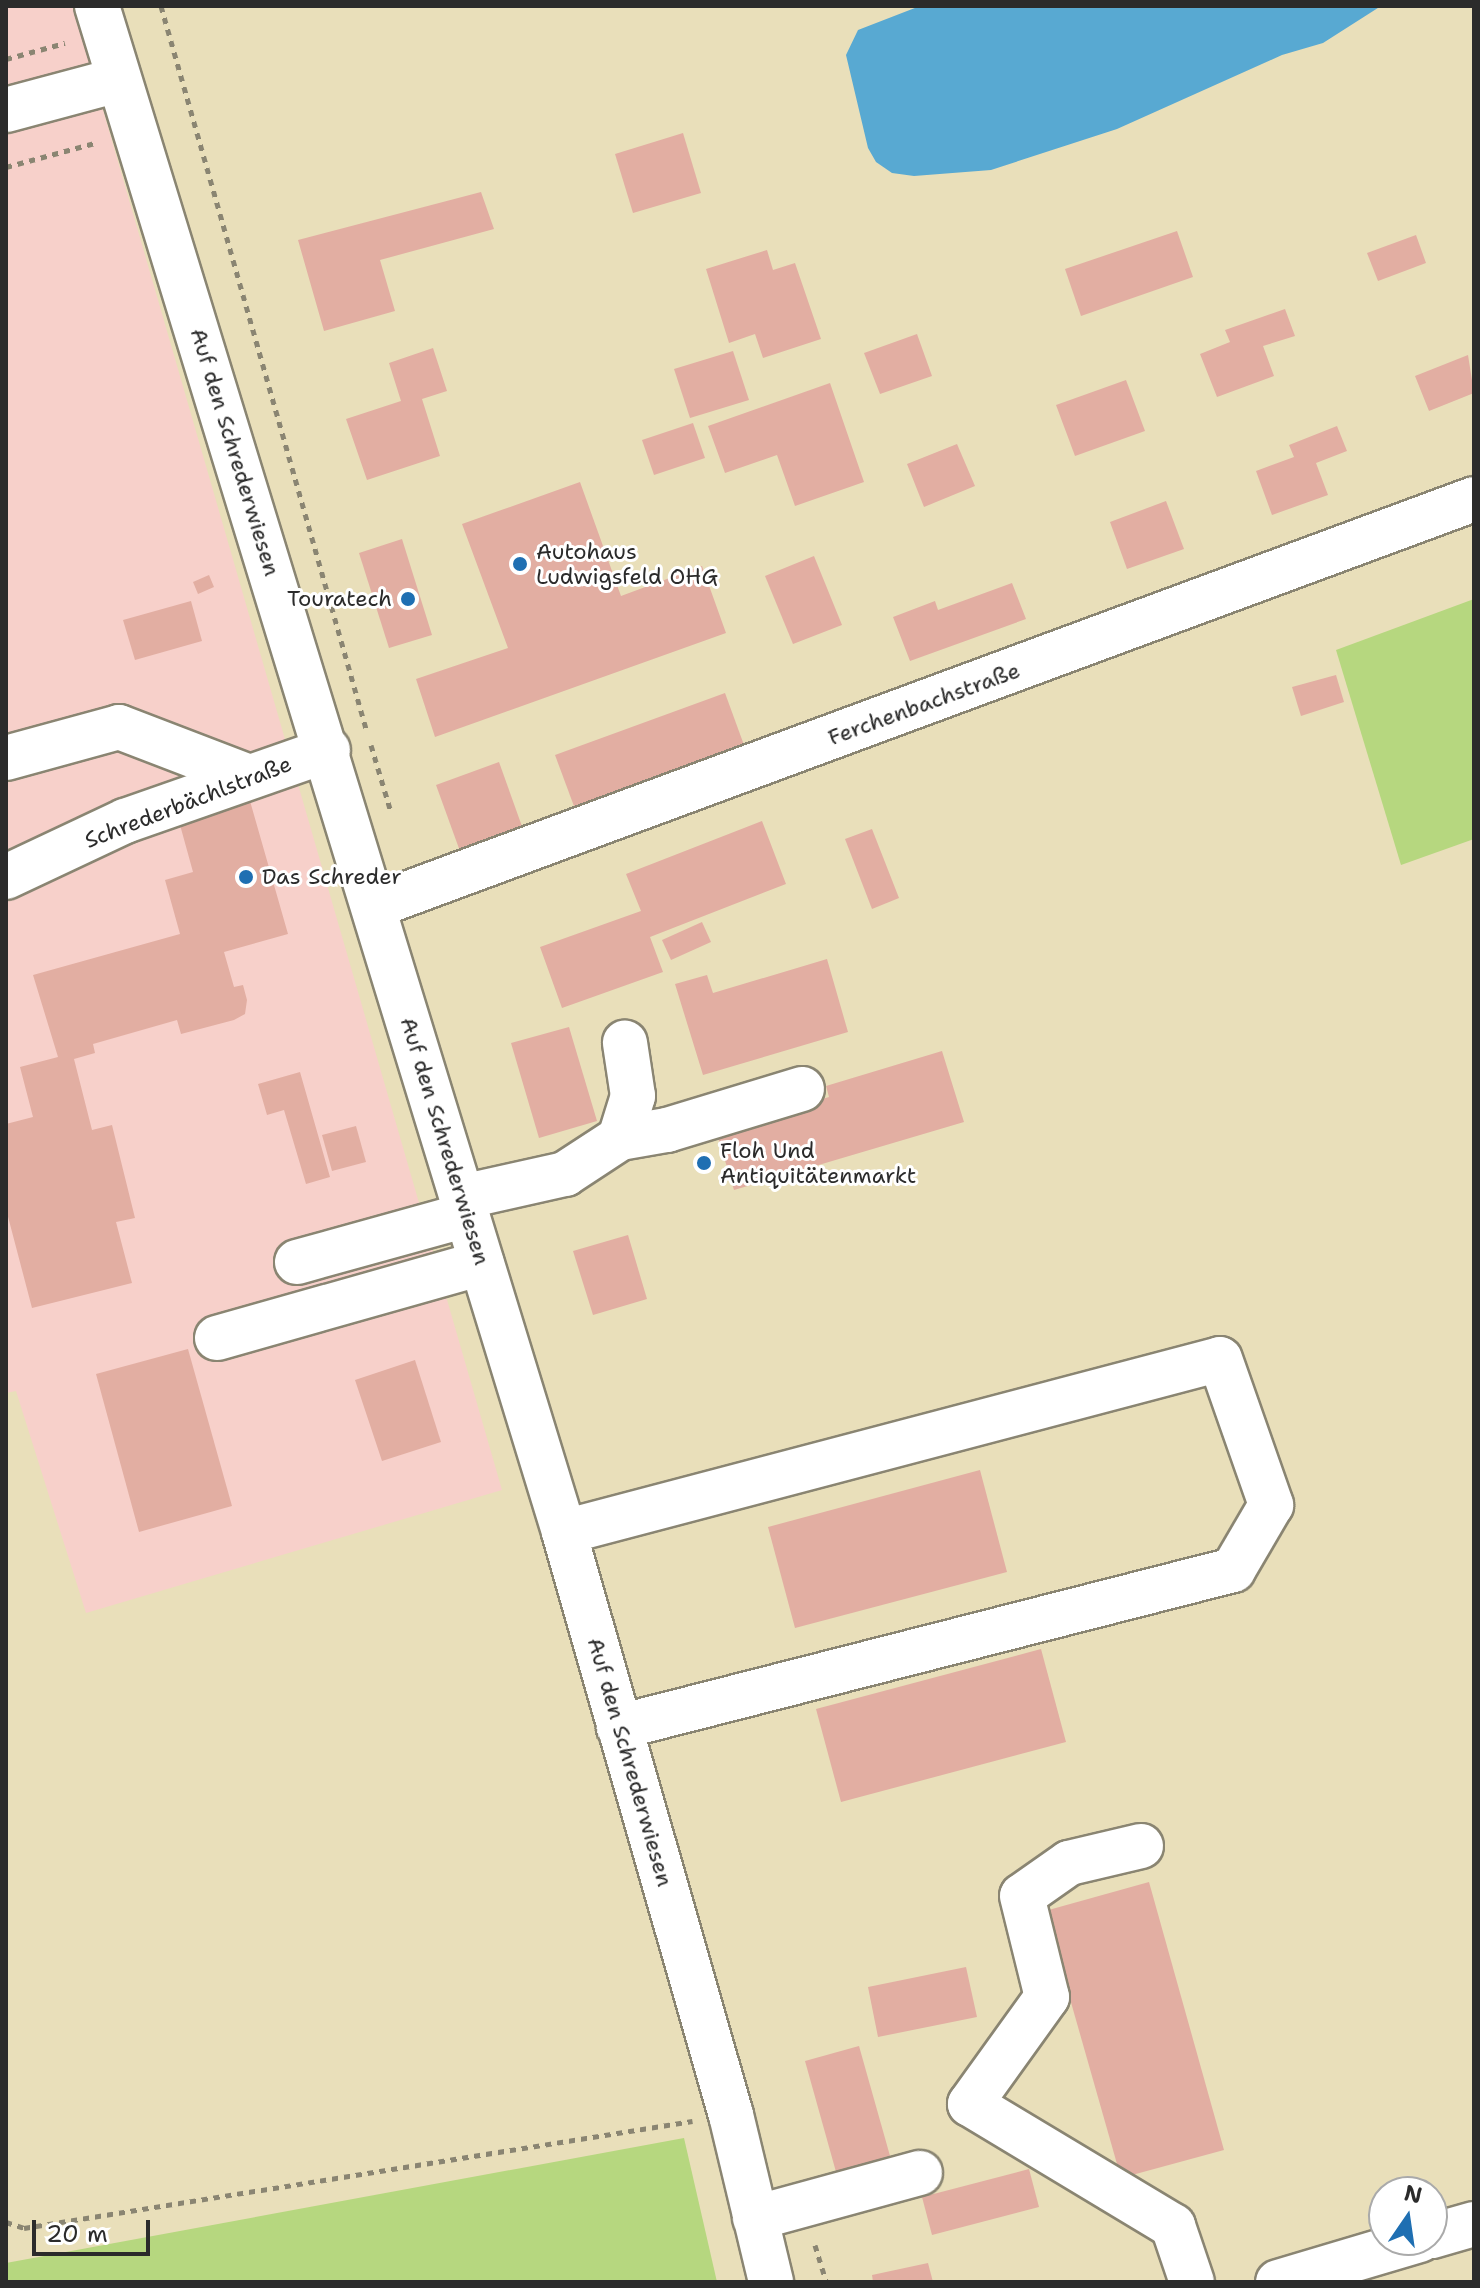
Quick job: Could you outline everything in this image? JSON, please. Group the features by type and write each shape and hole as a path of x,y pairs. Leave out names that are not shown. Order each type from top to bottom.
{"street":[{"name":"Auf den Schrederwiesen","path":"101,19 328,750 564,1532 731,2115 771,2282"},
{"path":"6,110 118,80"},
{"name":"Ferchenbachstraße","path":"374,906 1474,499"},
{"path":"6,758 119,727 249,777"},
{"name":"Schrederbächlstraße","path":"6,877 125,821 328,750"},
{"path":"620,1138 633,1096 625,1043"},
{"path":"297,1262 565,1174 620,1138 667,1130 802,1089"},
{"path":"217,1338 482,1263"},
{"path":"564,1532 1220,1359 1271,1505 1233,1570 619,1727"},
{"path":"1141,1846 1069,1863 1022,1896 1047,1997 970,2104 1173,2226 1192,2282"},
{"path":"755,2218 920,2173"},
{"path":"1448,2231 1474,2224"},
{"path":"1278,2282 1368,2255"}],"path":[{"path":"161,6 306,528 393,818"},
{"path":"6,59 101,19"},
{"path":"6,167 134,132"},
{"path":"6,2222 24,2228 731,2115"}],"shaded area":[{"path":"6,6 73,6 502,1490 86,1613 16,1391 6,1393"}],"green space":[{"path":"1474,599 1474,839 1401,865 1336,650"},
{"path":"684,2138 717,2282 6,2282 6,2263"}],"water":[{"path":"920,6 1381,6 1323,43 1282,55 1117,129 991,170 914,176 892,173 876,162 868,148 846,55 858,30"}],"building":[{"path":"683,133 701,193 633,213 615,154"},
{"path":"481,192 494,229 380,260 395,311 324,331 298,240"},
{"path":"1177,231 1193,277 1081,316 1065,269"},
{"path":"1416,235 1426,263 1378,281 1367,253"},
{"path":"767,250 773,270 795,263 821,339 763,358 755,334 729,343 706,269"},
{"path":"1285,309 1295,336 1263,346 1274,376 1217,397 1200,354 1230,342 1225,330"},
{"path":"917,334 932,376 880,394 864,353"},
{"path":"433,348 447,391 422,399 440,456 367,480 346,419 401,401 389,363"},
{"path":"733,351 749,400 690,418 674,369"},
{"path":"1468,355 1474,393 1429,411 1415,376"},
{"path":"1126,380 1145,431 1075,456 1056,405"},
{"path":"830,383 864,482 795,506 777,455 725,473 708,426"},
{"path":"693,423 705,458 654,475 642,440"},
{"path":"1337,426 1347,451 1316,463 1328,495 1272,515 1256,471 1294,457 1289,445"},
{"path":"957,444 975,486 924,507 907,464"},
{"path":"580,482 621,596 702,566 726,633 435,737 416,679 508,648 462,524"},
{"path":"1166,501 1184,549 1127,569 1110,522"},
{"path":"402,539 432,635 389,648 359,553"},
{"path":"814,556 842,625 793,644 765,576"},
{"path":"209,575 214,587 198,594 193,582"},
{"path":"1012,583 1026,619 910,661 893,617 935,601 938,610"},
{"path":"191,601 202,641 135,660 123,620"},
{"path":"1336,675 1344,702 1301,716 1292,687"},
{"path":"725,693 748,756 578,817 555,755"},
{"path":"499,762 524,832 461,854 436,785"},
{"path":"248,794 288,934 224,952 234,987 243,985 247,1000 245,1014 234,1020 181,1034 177,1020 93,1044 95,1053 74,1059 92,1130 112,1125 135,1218 116,1222 132,1283 32,1308 6,1209 6,1124 33,1117 20,1067 58,1057 33,975 180,934 165,880 193,872 177,814"},
{"path":"762,821 786,884 650,937 663,972 562,1008 540,947 641,911 626,874"},
{"path":"872,829 899,898 872,909 845,839"},
{"path":"702,922 711,942 671,960 662,940"},
{"path":"827,959 848,1032 703,1075 675,984 707,975 713,993"},
{"path":"569,1027 597,1121 539,1138 511,1043"},
{"path":"942,1051 964,1122 734,1190 716,1131 829,1097 826,1086"},
{"path":"300,1072 330,1177 306,1184 284,1110 267,1115 258,1084"},
{"path":"356,1126 366,1162 332,1171 322,1135"},
{"path":"628,1235 647,1299 593,1315 573,1251"},
{"path":"188,1349 232,1506 139,1532 96,1374"},
{"path":"415,1360 441,1442 382,1461 355,1380"},
{"path":"980,1470 1007,1572 795,1628 768,1527"},
{"path":"1041,1649 1066,1742 841,1802 816,1709"},
{"path":"1149,1882 1224,2150 1121,2178 1045,1911"},
{"path":"966,1967 977,2017 878,2037 868,1987"},
{"path":"859,2046 892,2163 838,2179 805,2061"},
{"path":"1029,2169 1039,2207 932,2235 922,2197"},
{"path":"928,2263 933,2282 873,2282 872,2275"}],"place":[{"name":"Autohaus Ludwigsfeld OHG","path":"520,564"},
{"name":"Touratech","path":"408,599"},
{"name":"Das Schreder","path":"246,877"},
{"name":"Floh Und Antiquitätenmarkt","path":"704,1163"}]}
